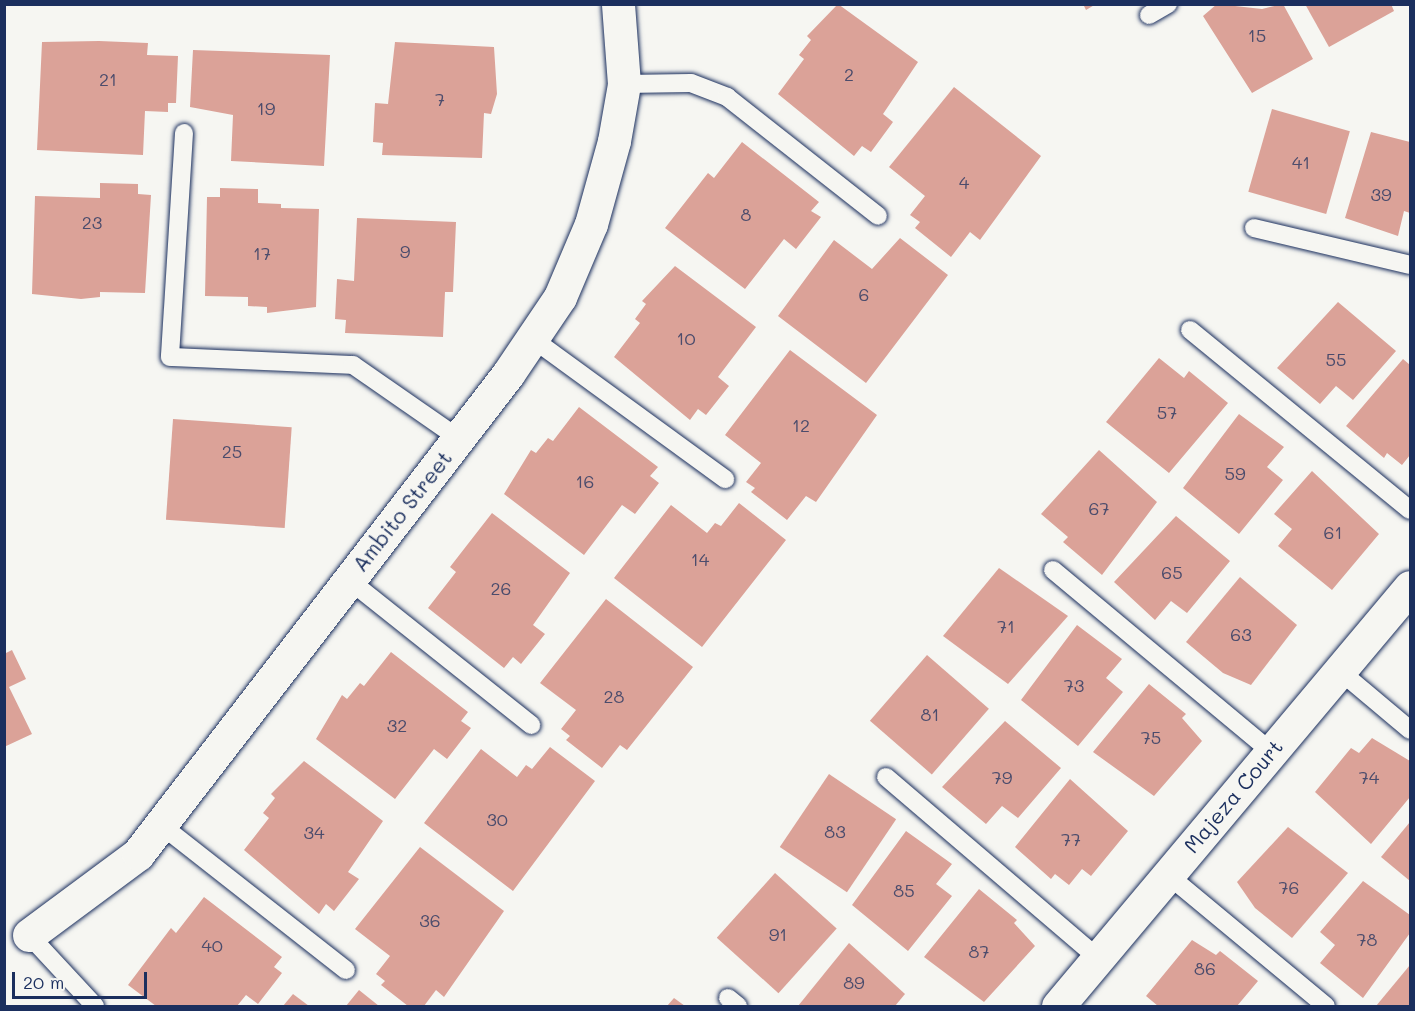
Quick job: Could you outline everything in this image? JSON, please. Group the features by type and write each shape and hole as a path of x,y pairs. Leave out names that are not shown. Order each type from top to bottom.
{"street":[{"name":"Ambito Street","path":"29,935 138,854 458,438 532,339 560,297 591,224 624,84 618,4"},
{"name":"Majeza Court","path":"1058,1006 1270,751 1341,672 1410,587"}],"lane":[{"path":"1149,15 1168,4"},
{"path":"624,84 691,83 726,97 878,216"},
{"path":"184,133 170,357 353,365 458,438"},
{"path":"1254,228 1410,265"},
{"path":"1190,330 1410,510"},
{"path":"532,339 725,479"},
{"path":"1053,570 1270,751"},
{"path":"349,580 531,725"},
{"path":"1341,672 1410,730"},
{"path":"886,777 1098,958"},
{"path":"161,825 346,970"},
{"path":"1168,875 1326,1006"},
{"path":"29,935 95,1006"}],"building":[{"path":"838,4 918,62 883,114 893,122 871,152 862,146 854,156 778,94 804,59 799,55 811,40 807,36"},
{"path":"1083,4 1096,4 1086,10"},
{"path":"1217,4 1262,9 1283,4 1313,59 1252,93 1203,16"},
{"path":"1305,4 1391,4 1394,11 1329,47"},
{"path":"42,42 148,43 147,55 178,56 176,103 168,103 168,112 145,111 143,155 37,150"},
{"path":"395,42 494,47 497,94 491,114 484,113 482,158 382,155 383,143 373,142 375,103 388,104"},
{"path":"193,50 330,55 324,166 231,161 233,115 190,107"},
{"path":"954,87 1041,156 980,240 970,232 951,257 915,228 920,222 910,215 925,196 889,167"},
{"path":"1272,109 1350,131 1326,214 1248,192"},
{"path":"1371,132 1410,142 1410,213 1404,211 1398,236 1345,218"},
{"path":"742,142 819,202 811,211 821,217 796,249 784,239 745,289 665,228 708,173 714,178"},
{"path":"100,183 138,184 138,194 151,195 145,293 100,292 100,297 81,299 32,294 35,196 100,198"},
{"path":"220,188 258,189 258,203 281,204 281,208 319,209 316,307 267,313 267,307 248,306 248,297 205,296 207,197 220,197"},
{"path":"357,218 456,222 453,292 445,292 443,337 345,333 346,320 335,319 337,279 354,281"},
{"path":"900,238 948,275 866,383 778,316 834,240 872,269"},
{"path":"675,266 756,327 718,377 729,386 706,415 698,409 690,420 614,357 640,323 635,319 646,304 642,301"},
{"path":"1338,302 1396,351 1353,400 1336,386 1320,404 1277,368"},
{"path":"790,350 877,415 816,502 806,496 787,520 751,492 755,488 746,482 761,463 725,435"},
{"path":"1159,358 1184,378 1189,371 1228,403 1169,473 1106,422"},
{"path":"1403,359 1410,365 1410,455 1402,465 1387,453 1384,458 1346,426"},
{"path":"579,407 658,467 650,476 659,483 635,514 622,505 584,555 504,494 531,450 536,453 548,438 553,441"},
{"path":"1239,414 1284,447 1267,467 1283,480 1239,534 1183,488"},
{"path":"173,419 292,427 285,528 166,520"},
{"path":"1099,450 1157,502 1102,575 1063,542 1068,537 1041,514"},
{"path":"1312,471 1379,534 1332,590 1278,546 1292,529 1274,514"},
{"path":"739,503 786,540 702,647 614,578 671,505 707,533 715,523 721,526"},
{"path":"492,513 570,573 533,625 545,634 521,664 513,657 504,668 428,608 456,572 450,567"},
{"path":"1176,516 1230,561 1187,613 1171,601 1155,620 1114,582"},
{"path":"999,568 1068,616 1008,684 943,636"},
{"path":"1240,577 1297,625 1251,685 1223,673 1186,642"},
{"path":"606,599 693,667 627,750 620,745 602,768 566,740 570,736 561,729 576,710 540,683"},
{"path":"1077,625 1122,659 1106,678 1123,692 1078,746 1021,700"},
{"path":"12,650 26,679 9,687 32,734 4,747 4,654"},
{"path":"391,652 468,712 461,721 471,728 447,759 434,749 395,799 316,739 342,695 347,699 360,683 364,686"},
{"path":"927,655 989,709 932,774 870,721"},
{"path":"1149,684 1186,714 1182,718 1202,741 1154,796 1093,752"},
{"path":"1005,721 1061,768 1018,818 1002,806 986,824 942,787"},
{"path":"1372,738 1410,761 1410,797 1371,844 1315,792 1351,748 1359,753"},
{"path":"550,747 595,781 513,891 424,823 481,749 517,777 526,765 532,769"},
{"path":"304,761 383,821 348,872 359,879 334,911 326,904 319,914 244,850 269,818 263,813 275,798 271,794"},
{"path":"829,774 896,819 847,892 780,847"},
{"path":"1070,779 1128,831 1091,876 1082,869 1069,885 1055,874 1051,879 1015,847"},
{"path":"1410,822 1410,881 1381,857"},
{"path":"1288,827 1348,873 1292,938 1255,908 1237,882"},
{"path":"906,831 952,864 936,884 952,896 908,951 852,905"},
{"path":"420,847 504,911 444,997 436,990 424,1006 408,1006 381,985 385,981 376,974 390,956 355,929"},
{"path":"775,873 837,929 778,993 717,938"},
{"path":"1363,881 1410,915 1410,933 1363,998 1320,963 1335,945 1320,932"},
{"path":"979,889 1017,920 1014,923 1035,946 984,1002 924,957"},
{"path":"204,897 282,957 274,967 282,973 258,1004 246,995 237,1006 156,1006 128,985 171,928 176,933"},
{"path":"1192,940 1216,955 1220,951 1258,981 1237,1006 1158,1006 1146,996"},
{"path":"849,943 905,994 895,1006 798,1006"},
{"path":"1410,965 1410,1006 1376,1006"},
{"path":"359,990 379,1006 346,1006"},
{"path":"293,994 309,1006 283,1006"},
{"path":"674,998 685,1006 667,1006"}]}
